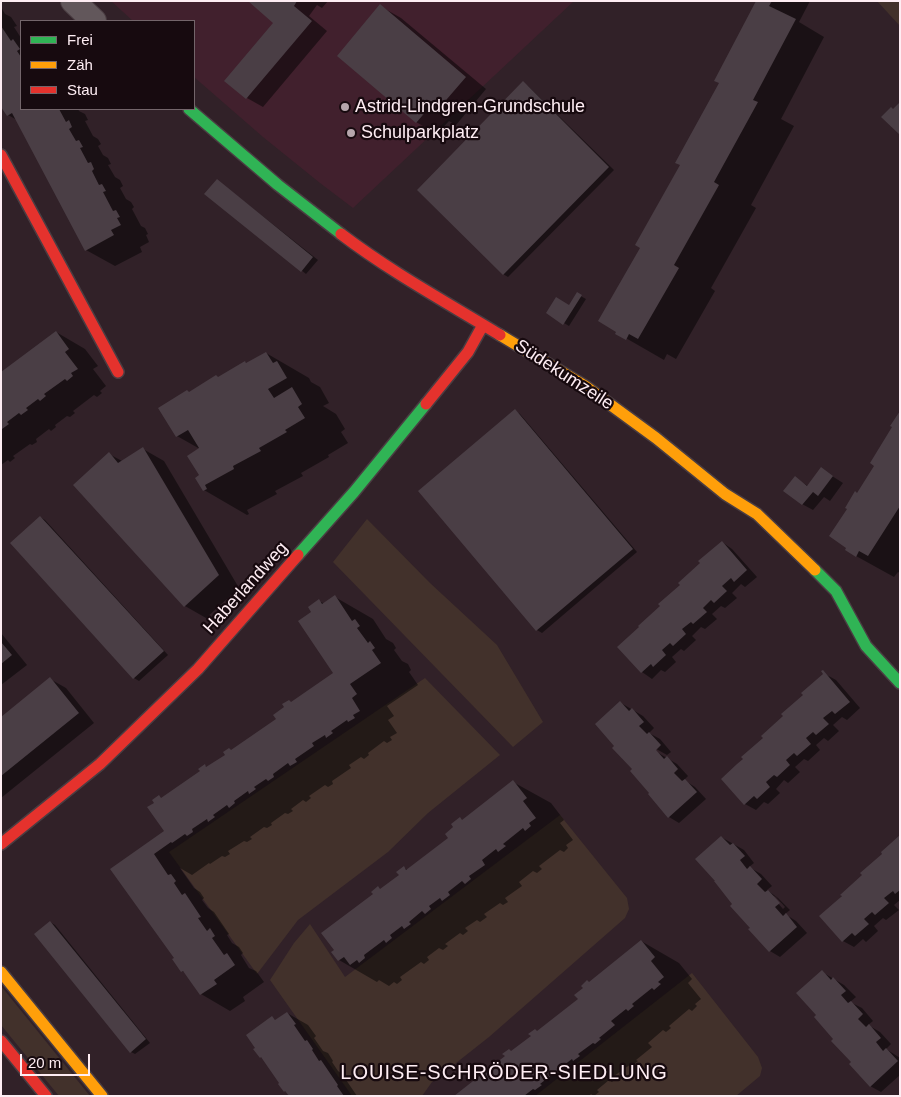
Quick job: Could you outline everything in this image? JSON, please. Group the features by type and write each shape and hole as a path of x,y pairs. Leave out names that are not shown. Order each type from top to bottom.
{"street":[{"path":"73,1 93,20"},
{"name":"Südekumzeile","path":"190,110 278,185 356,245 403,276 585,386 656,438 725,494 757,514 836,591 866,646 900,684"},
{"path":"1,155 118,372"},
{"name":"Haberlandweg","path":"1,844 100,764 198,669 354,492 468,352 483,324"},
{"path":"1,972 102,1096"},
{"path":"1,1042 46,1096"}],"shaded area":[{"name":"Astrid-Lindgren-Grundschule","path":"111,1 574,1 353,208 263,137 195,78 195,20 132,20"},
{"path":"877,1 900,1 900,26"},
{"path":"367,519 430,583 497,645 543,722 513,747 333,562"},
{"path":"425,678 500,755 428,813 388,852 298,920 257,974 169,852"},
{"path":"560,815 627,898 629,909 625,918 489,1037 432,1082 422,1096 352,1096 270,980 294,943 310,924 345,977"},
{"path":"692,973 758,1057 762,1068 760,1076 736,1096 535,1096"},
{"path":"1,986 90,1096 59,1096 1,1025"}],"building":[{"path":"248,1 297,1 294,6 312,21 246,99 224,81 273,23"},
{"path":"756,1 772,1 769,6 796,19 753,100 758,102 714,182 719,185 674,265 679,268 638,339 629,334 626,340 598,321 640,248 635,245 680,165 675,163 719,83 714,81"},
{"path":"380,4 466,77 434,114 428,109 416,123 337,56"},
{"path":"1,26 11,41 13,39 20,49 17,51 20,56 20,110 60,110 66,122 69,120 72,127 69,129 76,141 79,140 83,147 80,148 88,163 91,162 94,169 92,171 99,185 102,184 106,191 103,192 113,211 116,210 120,217 117,218 121,225 111,230 114,235 85,251 12,113 7,116 1,107"},
{"path":"523,81 609,167 503,275 417,190"},
{"path":"900,102 900,135 881,117 891,107 893,109"},
{"path":"217,179 313,257 301,272 204,194"},
{"path":"577,292 582,295 563,325 546,313 556,297 569,305"},
{"path":"56,331 69,349 65,352 78,369 71,373 73,376 67,381 65,379 44,394 46,396 40,401 38,399 26,408 28,410 21,415 19,413 7,422 9,424 2,429 1,372"},
{"path":"266,352 273,363 277,361 287,378 268,389 274,398 292,387 302,404 298,407 305,418 285,430 287,432 259,448 261,451 233,466 234,469 205,485 207,489 203,491 195,478 199,475 187,456 199,448 188,430 176,437 158,408 187,390 189,392 216,375 218,377 245,361 246,363"},
{"path":"515,409 633,549 536,631 418,491"},
{"path":"900,411 900,506 868,556 859,551 856,557 829,536 847,509 845,508 855,491 857,493 874,466 870,463"},
{"path":"143,447 219,575 184,607 73,485 109,452 118,463"},
{"path":"821,467 833,476 818,496 813,492 802,505 783,491 795,476 807,486"},
{"path":"40,516 164,651 133,679 10,543"},
{"path":"722,541 747,570 734,582 731,578 722,586 727,591 714,603 711,600 703,608 707,612 693,624 691,622 682,629 686,634 673,646 670,643 662,650 666,655 653,667 651,664 641,673 617,647 660,606 658,604 680,585 678,583 700,563 698,561"},
{"path":"335,595 352,621 355,619 360,626 357,628 368,643 370,641 375,648 372,650 381,663 350,684 357,694 352,698 360,711 353,715 355,718 348,722 347,720 331,731 333,733 326,738 325,735 312,743 314,746 295,759 297,762 290,766 288,763 273,774 274,777 268,781 266,779 254,787 256,789 249,794 248,791 234,801 235,803 229,808 227,805 213,815 215,817 208,822 207,819 192,829 193,832 187,836 185,834 154,854 168,875 171,874 176,881 174,883 182,895 185,893 201,917 198,918 207,931 210,928 215,936 212,938 224,955 227,953 235,965 214,980 217,984 200,995 183,971 181,972 172,959 174,958 110,869 164,831 147,807 154,803 152,800 159,795 161,798 200,771 198,769 205,764 206,767 225,755 223,752 229,748 231,750 276,719 273,715 284,707 282,704 289,700 291,702 333,673 298,621 311,612 308,607 319,599 322,604"},
{"path":"1,642 12,655 1,664"},
{"path":"823,670 850,702 835,714 832,711 823,718 829,724 816,735 813,732 806,738 811,744 797,756 794,753 786,760 790,765 777,777 774,775 766,782 770,787 757,799 754,796 744,805 721,779 743,759 741,757 763,738 761,736 783,716 781,714 803,695 801,693 823,674 821,671"},
{"path":"50,677 79,713 1,776 1,717"},
{"path":"620,701 629,711 632,708 644,722 639,726 647,734 649,732 661,745 656,750 664,759 667,756 678,769 674,773 682,781 685,779 697,792 668,818 630,771 632,769 612,748 614,746 595,724"},
{"path":"513,780 527,798 523,801 536,818 529,823 531,826 525,831 523,828 503,844 506,846 498,852 496,849 482,860 485,865 469,876 471,879 465,884 462,881 448,892 450,895 442,901 440,898 429,906 431,909 425,914 422,911 409,922 411,924 404,929 402,926 390,935 392,938 386,943 384,940 364,955 365,958 359,963 357,960 350,965 344,957 338,961 331,952 334,950 321,933 373,894 371,892 378,886 380,889 399,875 396,872 404,866 406,870 448,838 445,834 453,827 451,824 460,817 462,820"},
{"path":"900,835 900,890 895,894 893,891 884,898 889,903 875,915 872,912 864,919 869,924 855,936 852,933 842,942 819,916 842,896 840,895 862,875 860,873"},
{"path":"721,836 730,845 733,843 745,856 740,860 747,869 750,866 762,879 757,884 765,892 768,890 780,903 775,907 783,916 786,913 797,927 769,952 748,929 750,928 730,906 732,904 715,881 695,859"},
{"path":"50,921 146,1039 130,1053 34,934"},
{"path":"641,940 655,957 651,961 664,977 658,982 661,984 654,990 652,988 632,1004 634,1006 628,1011 626,1009 611,1021 615,1025 599,1038 601,1039 578,1054 580,1056 573,1061 572,1059 560,1068 562,1070 555,1075 554,1073 540,1084 542,1085 524,1096 454,1096 505,1056 502,1054 509,1049 511,1051 531,1036 528,1034 535,1029 537,1031 578,999 574,995 583,988 581,986 587,980 589,982"},
{"path":"822,970 831,980 833,977 846,991 841,995 848,1003 851,1001 863,1014 858,1019 866,1027 869,1024 881,1038 876,1042 883,1051 886,1048 898,1061 870,1087 849,1064 851,1062 831,1041 833,1039 814,1017 816,1015 796,993"},
{"path":"287,1012 296,1024 294,1025 305,1041 307,1040 319,1061 321,1060 344,1096 289,1096 284,1092 261,1057 253,1049 255,1048 246,1035 272,1016 275,1020"}],"traffic: fast":[{"path":"190,110 278,185 341,234"},
{"path":"298,555 354,492 426,404"},
{"path":"815,570 836,591 866,646 900,683"}],"traffic: slow":[{"path":"500,335 585,386 656,438 725,494 757,514 815,570"},
{"path":"1,972 102,1096"}],"traffic: jam":[{"path":"1,155 118,372"},
{"path":"341,234 399,274 500,335"},
{"path":"426,404 468,352 483,325"},
{"path":"1,844 100,764 198,669 298,555"},
{"path":"1,1041 46,1096"}],"place":[{"name":"Astrid-Lindgren-Grundschule","path":"345,107"},
{"name":"Schulparkplatz","path":"351,133"}],"district":[{"name":"LOUISE-SCHRÖDER-SIEDLUNG","path":"504,1073"}]}
